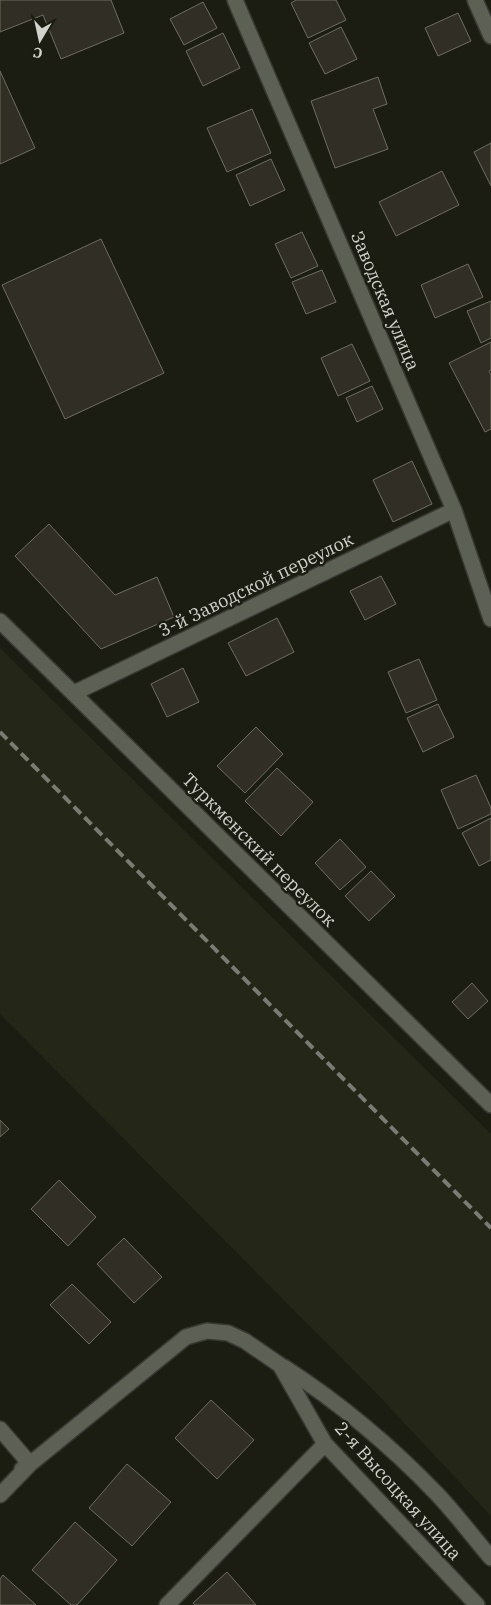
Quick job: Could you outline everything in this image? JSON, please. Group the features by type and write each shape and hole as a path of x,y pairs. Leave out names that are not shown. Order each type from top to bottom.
{"street":[{"name":"Заводская улица","path":"235,0 454,510 491,618"},
{"path":"475,0 491,36"},
{"name":"3-й Заводской переулок","path":"74,693 454,510"},
{"name":"Туркменский переулок","path":"0,621 491,1105"},
{"name":"2-я Высоцкая улица","path":"30,1464 186,1337 207,1330 228,1333 245,1341 280,1365 325,1444 477,1605"},
{"path":"280,1365 318,1389 400,1458 437,1494 491,1558"},
{"path":"0,1429 30,1464"},
{"path":"167,1605 325,1444"},
{"path":"0,1484 30,1464"},
{"path":"0,1495 30,1464"}],"shaded area":[{"path":"0,648 491,1134 491,1516 381,1398 0,1014"}],"building":[{"path":"0,0 111,0 124,33 61,59 43,15 0,32"},
{"path":"296,0 336,0 346,20 308,38 291,3"},
{"path":"203,2 217,28 184,45 170,19"},
{"path":"458,13 471,41 438,56 425,28"},
{"path":"341,27 357,59 325,74 309,43"},
{"path":"223,33 240,68 203,86 186,51"},
{"path":"0,71 35,148 0,164"},
{"path":"378,77 387,104 373,109 388,149 335,168 311,101"},
{"path":"252,109 271,153 227,172 207,128"},
{"path":"491,143 491,186 474,152"},
{"path":"271,159 285,190 250,206 236,175"},
{"path":"442,171 459,205 396,236 379,202"},
{"path":"302,232 318,266 291,278 275,244"},
{"path":"101,239 164,373 65,419 2,285"},
{"path":"468,264 483,297 435,318 421,285"},
{"path":"322,270 336,302 306,314 292,282"},
{"path":"491,301 491,338 481,343 467,311"},
{"path":"491,342 491,370 489,371 491,375 491,429 485,432 449,363"},
{"path":"352,344 370,381 338,396 321,358"},
{"path":"372,386 383,409 357,422 346,398"},
{"path":"412,461 432,504 393,522 373,480"},
{"path":"49,524 115,595 157,577 174,617 101,649 15,556"},
{"path":"381,576 396,604 365,620 350,591"},
{"path":"277,618 294,652 246,676 228,643"},
{"path":"419,659 437,700 406,713 388,672"},
{"path":"183,668 199,702 167,717 151,684"},
{"path":"438,704 454,737 423,752 407,718"},
{"path":"256,727 283,754 245,793 217,766"},
{"path":"277,768 313,802 281,836 245,801"},
{"path":"476,775 491,808 491,814 458,829 441,790"},
{"path":"491,818 491,860 479,866 462,833"},
{"path":"340,839 366,867 340,890 315,863"},
{"path":"371,871 395,896 369,921 345,896"},
{"path":"472,983 488,1001 468,1019 452,1002"},
{"path":"0,1120 9,1129 0,1137"},
{"path":"59,1180 96,1217 68,1246 31,1209"},
{"path":"124,1238 162,1277 134,1303 97,1264"},
{"path":"72,1284 111,1322 89,1344 50,1305"},
{"path":"211,1400 254,1440 217,1479 175,1438"},
{"path":"127,1464 171,1502 132,1546 89,1508"},
{"path":"75,1522 117,1560 77,1605 71,1605 32,1570"},
{"path":"227,1572 256,1605 195,1605 193,1603"},
{"path":"3,1575 36,1605 0,1605 0,1579"}],"railway":[{"path":"0,732 491,1228"}]}
